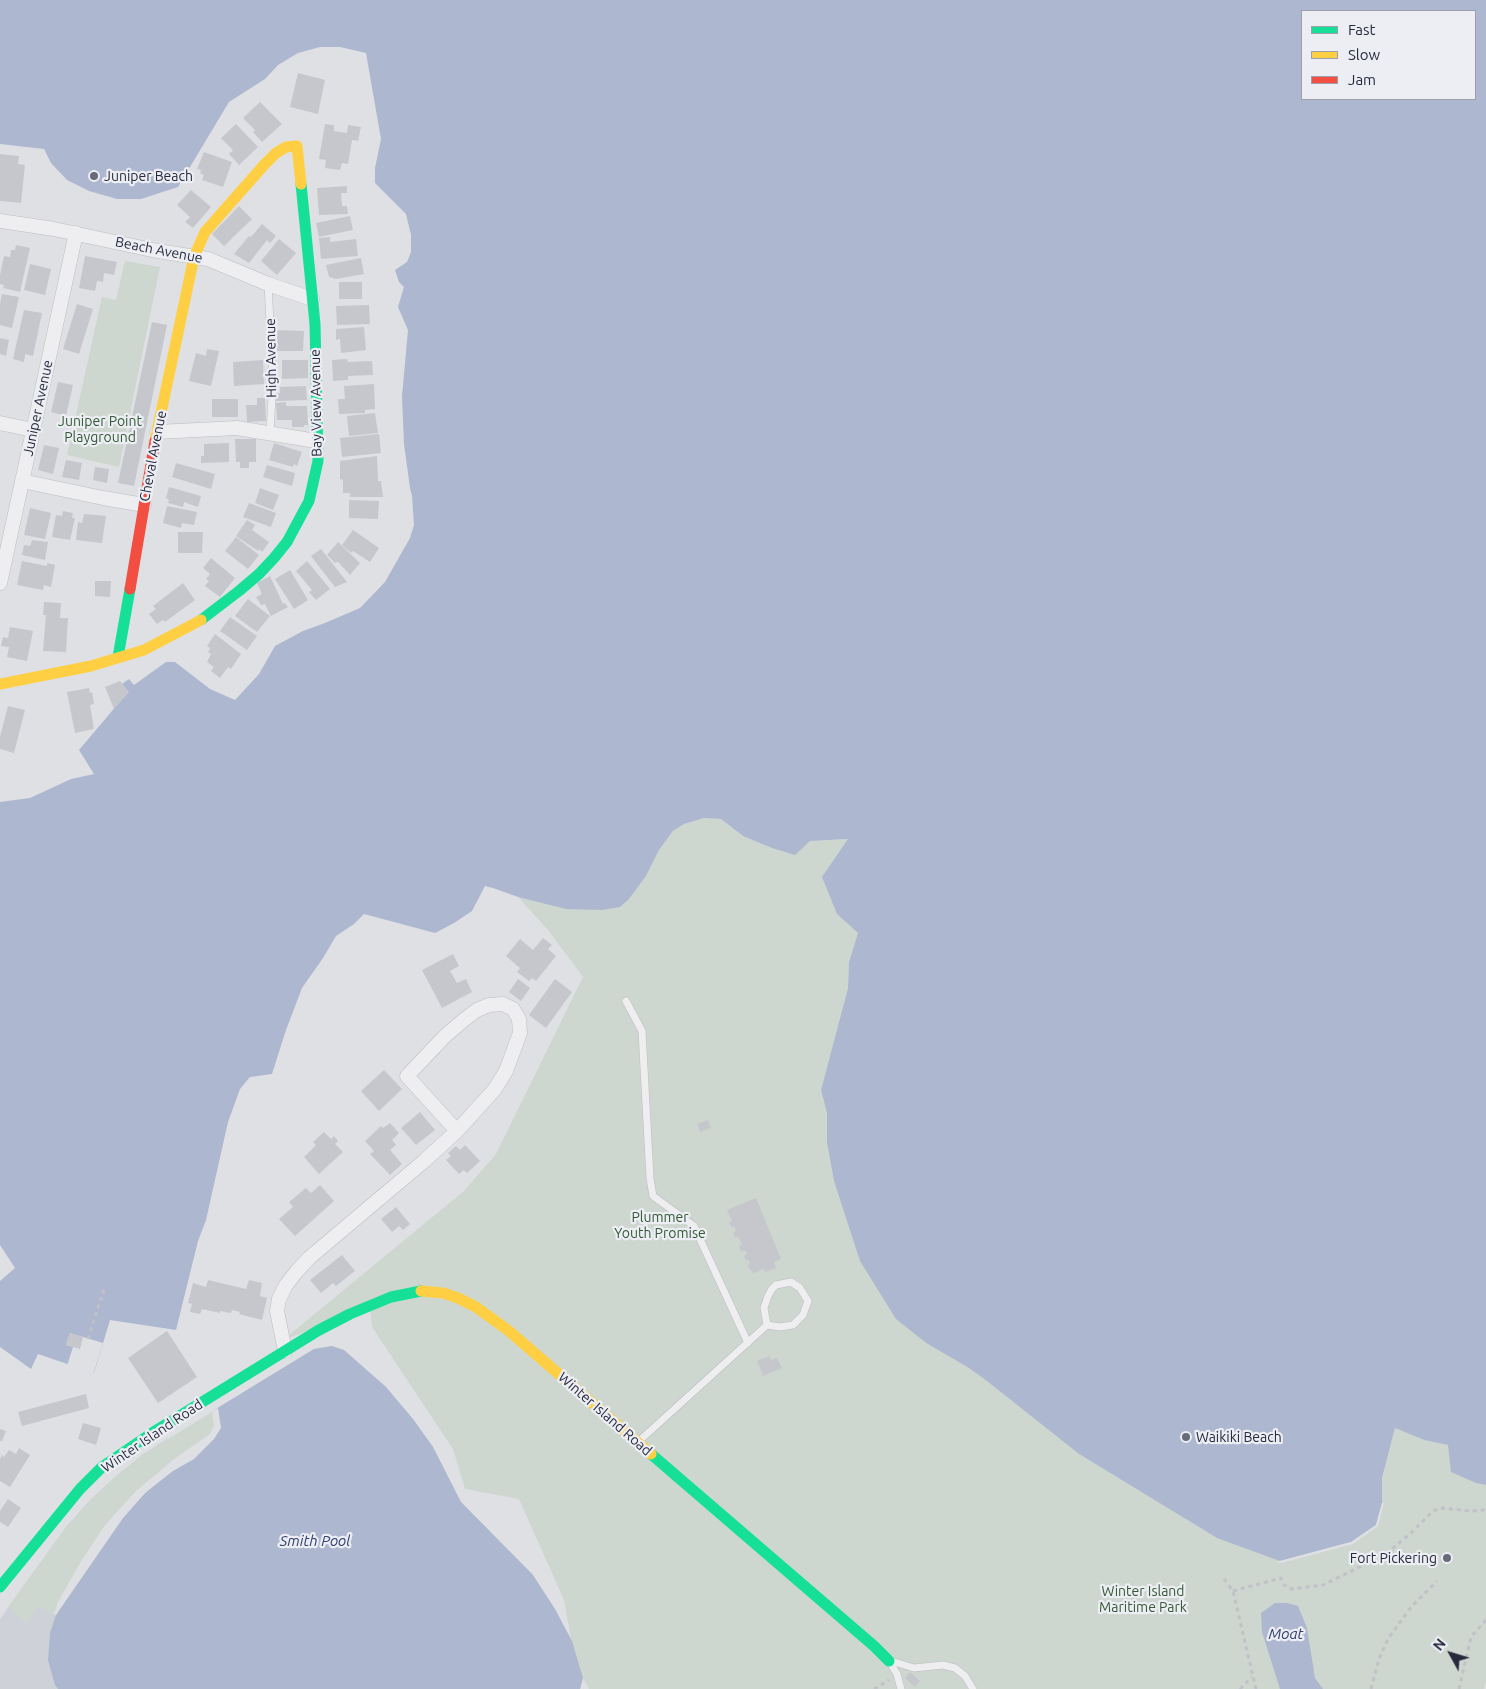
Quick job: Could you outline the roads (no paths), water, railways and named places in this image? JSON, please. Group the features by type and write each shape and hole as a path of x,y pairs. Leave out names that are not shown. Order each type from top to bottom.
{"street":[{"name":"Bay View Avenue","path":"0,684 91,666 144,650 195,624 239,591 274,558 288,542 309,501 318,461 316,442 315,324 297,146 286,147 276,153 264,165 206,232 194,257"},
{"name":"Beach Avenue","path":"1,225 31,224 152,250 208,259 268,284 312,298"},
{"name":"Juniper Avenue","path":"0,583 76,233"},
{"name":"Cheval Avenue","path":"118,657 157,432 194,257"},
{"path":"0,423 33,430"},
{"path":"157,432 237,428 316,442"},
{"path":"22,481 144,505"},
{"path":"285,1351 277,1311 279,1299 286,1285 310,1258 457,1131 495,1089 506,1071 520,1033 519,1019 513,1009 503,1004 489,1005 476,1010 464,1019 445,1036 408,1076 457,1131"},
{"name":"Winter Island Road","path":"0,1587 80,1489 102,1467 152,1432 319,1330 350,1314 391,1297 424,1291 443,1293 458,1298 476,1307 509,1331 889,1661"}],"lane":[{"name":"High Avenue","path":"268,284 273,379 270,433"},
{"path":"626,1001 642,1031 650,1178 653,1196 694,1226 748,1343"},
{"path":"790,1282 800,1288 808,1301 803,1315 793,1325 780,1327 767,1325 764,1308 772,1289 776,1285 790,1282"},
{"path":"638,1442 767,1325"},
{"name":"Winter Island Road","path":"889,1661 897,1674 902,1689"},
{"name":"Winter Island Road","path":"889,1661 914,1668 943,1665 955,1668 966,1676 974,1689"}],"water":[{"path":"0,0 1486,0 1486,1485 1476,1483 1451,1472 1448,1445 1424,1440 1395,1428 1382,1478 1382,1503 1376,1525 1351,1542 1280,1561 1217,1538 1079,1454 983,1378 926,1343 896,1319 860,1261 834,1181 827,1143 827,1113 821,1090 848,988 849,962 858,933 837,914 822,877 848,839 810,841 795,855 743,836 721,819 704,818 684,824 673,831 659,850 646,876 629,899 620,907 602,910 566,909 518,897 485,886 472,911 435,933 364,914 354,924 336,936 302,988 272,1074 250,1077 240,1089 228,1122 206,1220 198,1241 176,1330 110,1320 94,1373 38,1354 31,1369 0,1347 0,1281 15,1268 0,1245 0,802 30,798 71,779 94,774 79,750 128,692 122,684 129,679 134,685 166,662 175,662 210,689 235,700 259,674 275,646 303,631 360,608 385,582 410,538 414,525 412,496 404,444 402,396 408,330 398,307 404,287 399,282 395,270 407,262 411,252 411,235 406,214 375,183 375,168 381,139 366,53 340,47 320,47 298,53 278,65 265,79 229,102 178,187 141,199 117,199 89,191 67,180 51,163 44,149 0,144"},
{"name":"Smith Pool","path":"332,1346 344,1350 386,1387 413,1419 433,1447 461,1502 533,1575 555,1609 572,1641 583,1678 580,1689 58,1689 55,1685 48,1660 50,1633 60,1603 107,1526 212,1436 217,1425 214,1410 314,1349"},
{"name":"Moat","path":"1275,1603 1287,1603 1298,1606 1307,1628 1315,1678 1323,1689 1280,1689 1262,1632 1261,1613"}],"place":[{"name":"Juniper Beach","path":"94,176"},
{"name":"Waikiki Beach","path":"1186,1437"},
{"name":"Fort Pickering","path":"1447,1558"}],"park label":[{"name":"Juniper Point Playground","path":"100,430"},
{"name":"Plummer Youth Promise","path":"660,1226"},
{"name":"Winter Island Maritime Park","path":"1143,1599"}]}
